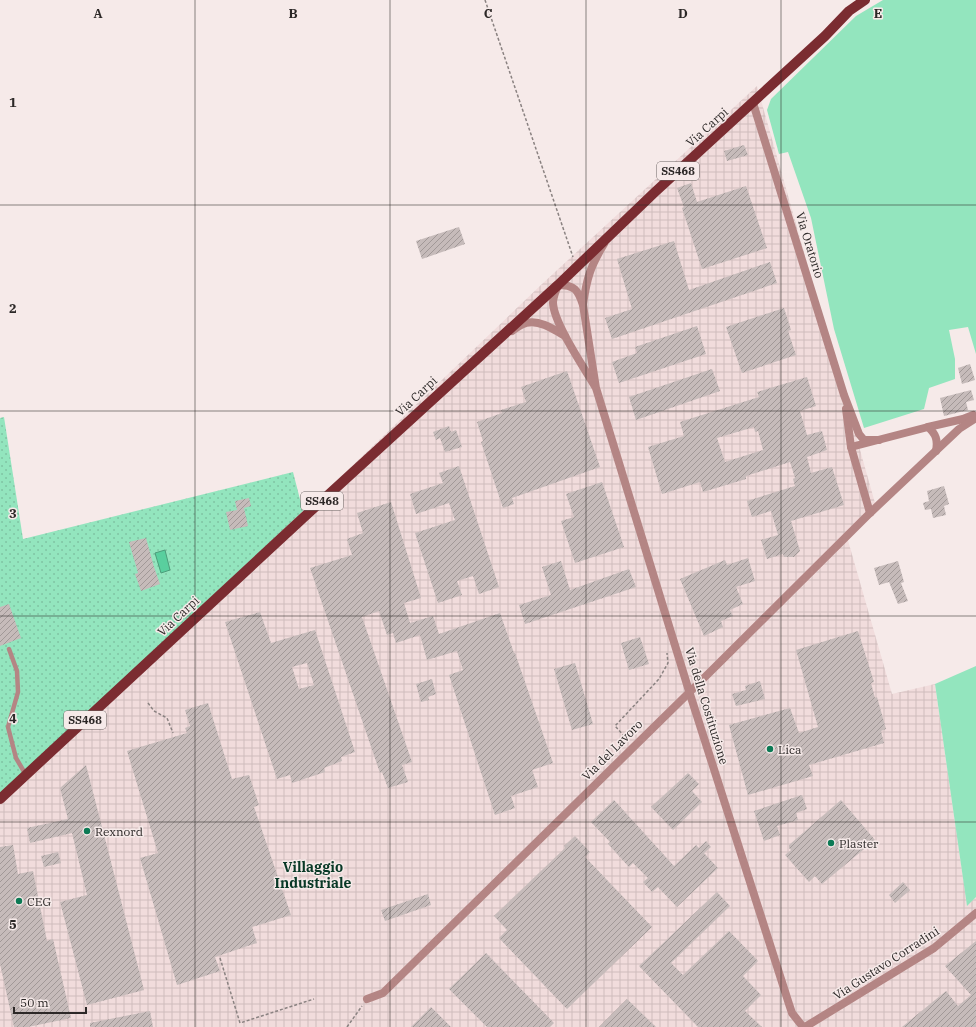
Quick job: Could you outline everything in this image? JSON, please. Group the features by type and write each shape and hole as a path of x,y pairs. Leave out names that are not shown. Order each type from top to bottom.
{"main road":[{"name":"Via Carpi","path":"0,799 558,285 825,36 849,11 857,0"},
{"name":"Via Carpi","path":"849,11 865,0"}],"street":[{"name":"Via Oratorio","path":"752,103 844,395 859,434 864,440 879,440"},
{"name":"Via della Costituzione","path":"583,305 587,280 591,268 606,240"},
{"name":"Via della Costituzione","path":"596,388 565,336 553,304 558,285 568,285 574,288 583,305 596,388 689,691 788,1004 792,1013 804,1027"},
{"path":"496,341 526,323 531,322 547,326 565,336"},
{"name":"Via Oratorio","path":"844,395 851,447 870,513"},
{"name":"Via Oratorio","path":"851,447 963,419 976,414"},
{"path":"870,513 959,429 976,418"},
{"path":"928,427 937,438 936,450"},
{"name":"Via del Lavoro","path":"367,999 383,993 870,513"},
{"name":"Via Gustavo Corradini","path":"804,1027 934,948 976,913"}],"lane":[{"path":"9,649 17,671 18,692 8,727 16,758 26,775"}],"path":[{"path":"485,0 577,267"},
{"path":"628,741 615,726 659,679 668,664 667,648"},
{"path":"148,703 154,711 167,718 173,733"},
{"path":"220,958 240,1024 314,999"},
{"path":"347,1027 367,999"}],"shaded area":[{"path":"883,0 976,0 976,354 968,327 949,330 955,359 955,379 929,388 924,409 864,428 834,329 811,218 788,152 779,154 767,110 771,99 856,16"},
{"path":"757,86 877,510 847,537 892,694 935,684 967,905 976,897 976,1027 0,1027 0,795 330,487 542,284"},
{"path":"4,417 23,539 293,472 303,511 0,795 0,418"},
{"path":"165,550 170,570 161,573 155,553"},
{"path":"976,666 976,897 967,906 935,684"}],"building":[{"path":"744,145 748,155 727,161 724,151"},
{"path":"691,183 697,202 746,186 767,248 702,269 677,188"},
{"path":"459,227 465,244 422,259 416,241"},
{"path":"674,241 689,290 770,262 777,283 612,339 605,318 632,309 617,259"},
{"path":"784,308 791,330 788,331 796,355 742,373 726,327"},
{"path":"697,326 706,354 619,383 612,362 637,353 635,347"},
{"path":"970,364 975,380 962,384 958,368"},
{"path":"712,369 720,391 636,420 629,397"},
{"path":"567,371 600,467 512,498 514,504 503,508 481,442 483,441 477,422 502,413 501,410 526,402 521,387"},
{"path":"807,377 816,406 800,411 807,435 822,431 827,450 807,457 811,473 832,467 844,505 791,521 800,551 794,557 784,557 783,554 767,559 761,540 778,535 771,511 752,517 747,501 795,486 793,479 795,478 790,462 746,476 746,479 703,492 700,482 662,494 648,447 684,436 680,422 759,397 757,392","holes":["754,427 755,432 758,431 763,450 725,462 717,438"]},
{"path":"971,390 974,400 966,402 968,410 944,416 940,398"},
{"path":"449,426 451,432 456,430 462,447 445,452 440,438 436,440 433,432"},
{"path":"459,466 499,587 479,594 473,576 457,581 462,595 438,603 415,533 455,520 449,503 416,514 410,494 443,483 439,473"},
{"path":"602,482 624,547 575,563 561,521 574,517 566,494"},
{"path":"944,486 949,504 944,506 946,515 933,518 931,509 925,510 923,503 929,501 927,491"},
{"path":"249,498 251,506 244,508 248,526 230,530 226,512 237,510 235,501"},
{"path":"391,502 421,598 404,603 410,623 433,616 439,634 500,613 553,763 532,770 538,787 511,796 515,808 495,815 449,675 463,670 457,651 427,660 420,635 396,643 393,633 387,635 379,611 362,617 412,762 402,765 408,782 388,788 382,772 380,773 310,568 352,555 347,539 363,533 357,513"},
{"path":"146,538 160,584 141,591 135,574 138,573 129,542"},
{"path":"748,558 755,581 736,587 743,604 730,610 733,616 721,621 723,627 704,636 680,579 725,560 727,565"},
{"path":"561,561 570,590 629,569 636,587 525,624 519,605 551,595 542,567"},
{"path":"898,561 904,582 901,583 908,601 898,604 889,582 879,585 874,568"},
{"path":"9,604 21,638 0,646 0,607"},
{"path":"260,612 271,643 315,630 355,752 341,757 342,761 324,768 325,772 292,783 290,775 277,779 225,622","holes":["307,663 314,685 299,689 292,667"]},
{"path":"858,631 874,682 871,683 875,698 877,697 886,729 881,731 884,743 809,765 813,776 748,795 729,725 790,708 799,733 818,727 796,650"},
{"path":"640,637 649,664 629,670 621,643"},
{"path":"575,663 593,724 572,730 554,669"},
{"path":"432,679 436,694 428,697 429,700 421,702 416,684"},
{"path":"760,681 765,699 736,706 732,694 746,690 745,686"},
{"path":"208,703 232,779 249,775 259,805 254,807 291,915 252,927 257,943 215,957 220,971 177,985 140,858 158,853 127,751 187,733 185,728 190,726 185,710"},
{"path":"86,765 144,990 87,1005 60,902 87,895 72,833 30,843 27,828 68,819 60,788"},
{"path":"688,773 699,784 692,791 702,802 673,830 651,807"},
{"path":"802,795 807,809 796,813 798,820 777,826 780,835 764,841 754,811"},
{"path":"614,800 674,866 696,845 699,848 706,841 711,847 704,853 718,868 677,907 658,887 652,892 643,882 648,878 633,863 629,867 608,844 610,842 591,822"},
{"name":"Plaster","path":"841,800 875,840 822,884 815,876 809,882 785,855 791,850 789,845"},
{"path":"575,836 590,852 585,857 652,927 567,1009 499,938 507,930 494,916 565,848 564,846"},
{"path":"13,845 18,874 33,871 47,941 53,939 71,1018 28,1027 14,1027 0,964 0,847"},
{"path":"58,852 61,863 44,867 41,856"},
{"path":"903,882 910,890 895,903 889,895"},
{"path":"717,892 730,906 671,963 683,975 729,931 758,961 743,976 761,995 745,1011 762,1027 698,1027 639,966"},
{"path":"428,894 431,905 385,921 381,910"},
{"path":"976,941 976,1027 902,1027 946,991 958,1006 971,995 945,966"},
{"path":"486,953 554,1023 550,1027 487,1027 449,989"},
{"path":"627,999 656,1027 599,1027"},
{"path":"431,1007 451,1027 411,1027"},
{"path":"150,1011 153,1027 90,1027 90,1023"}],"place":[{"name":"Lica","path":"770,749"},
{"name":"Rexnord","path":"87,831"},
{"name":"Plaster","path":"831,843"},
{"name":"CEG","path":"19,901"}],"district":[{"name":"Villaggio Industriale","path":"313,876"}]}
